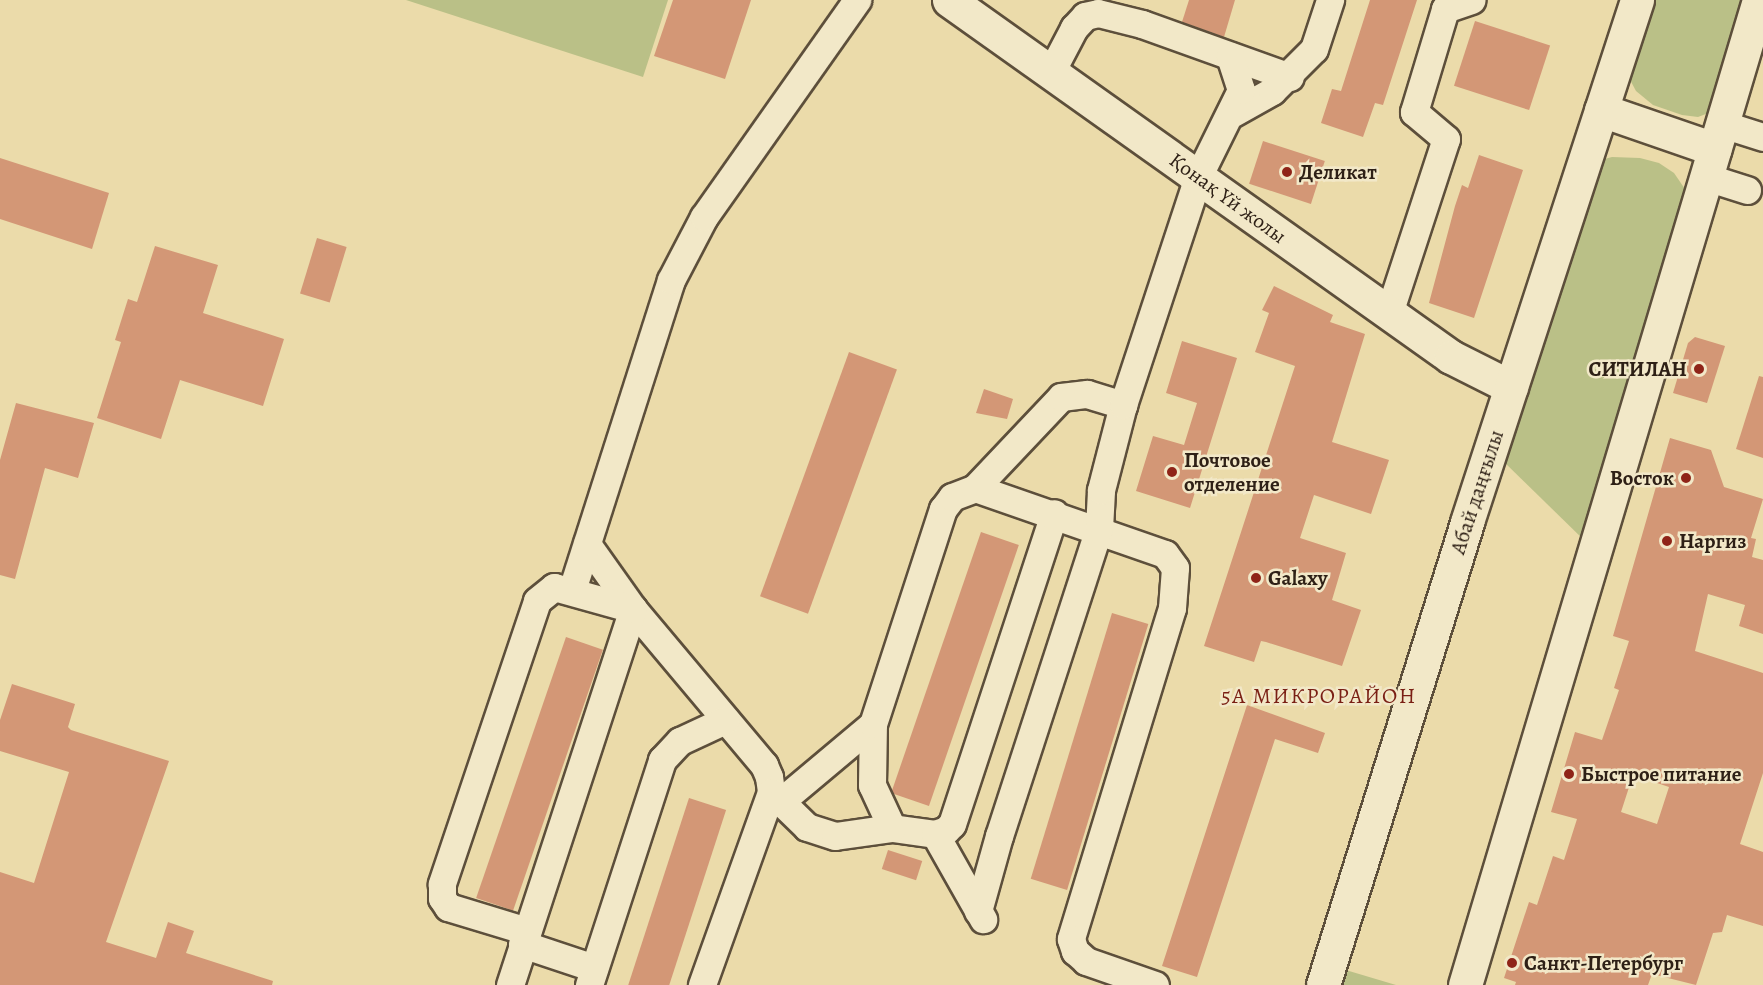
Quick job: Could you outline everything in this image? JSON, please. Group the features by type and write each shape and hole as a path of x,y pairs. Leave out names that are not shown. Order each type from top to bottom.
{"main road":[{"name":"Абай даңғылы","path":"1323,985 1511,387 1637,0"},
{"path":"1465,985 1759,0"},
{"name":"Қонақ Үй жолы","path":"968,6 1051,72 1451,357 1511,387"},
{"path":"1601,110 1714,150"}],"street":[{"path":"572,590 676,270 704,217 857,0"},
{"path":"1233,113 1290,77 1314,50 1330,0"},
{"path":"1389,313 1446,139 1414,112 1445,9 1471,0"},
{"path":"1051,72 1063,44 1085,16 1098,13 1146,12 1230,56 1290,77"},
{"path":"935,834 983,919 999,836 1098,529 1101,490 1123,405 1198,177 1233,113 1241,90 1230,56"},
{"path":"1747,190 1714,150 1763,137"},
{"path":"892,828 872,785 873,724 943,509 952,497 975,488 1061,398 1087,394 1123,405"},
{"path":"975,488 1054,513 1165,554 1175,568 1176,590 1071,939 1075,951 1092,975 1155,985"},
{"path":"586,544 633,609 764,765 775,797 807,827 835,836 892,828 935,834 952,824 1054,513"},
{"path":"633,609 572,590 554,587 537,601 442,884 442,898 448,907 524,938 592,976 662,760 680,741 725,720"},
{"path":"510,985 633,609"},
{"path":"702,985 775,797 873,724"}],"green space":[{"path":"406,0 668,0 643,77"},
{"path":"1653,0 1744,0 1711,112 1698,117 1682,115 1653,105 1636,91 1628,76"},
{"path":"1612,157 1640,158 1659,163 1674,173 1687,192 1587,543 1501,459 1597,161"},
{"path":"1339,968 1396,985 1334,985"}],"building":[{"path":"673,0 751,0 725,79 654,56"},
{"path":"1189,0 1235,0 1224,37 1182,22"},
{"path":"1370,0 1417,0 1383,105 1375,103 1363,137 1321,123 1332,89 1341,91"},
{"path":"1475,21 1550,45 1529,110 1454,86"},
{"name":"Деликат","path":"1263,141 1325,161 1311,204 1249,184"},
{"path":"1479,155 1523,170 1474,318 1429,303 1462,185 1468,188"},
{"path":"0,158 109,193 92,249 0,219"},
{"path":"317,238 347,247 330,303 300,293"},
{"path":"155,246 218,265 203,313 284,339 263,406 180,380 161,439 97,418 121,342 115,340 128,299 137,302"},
{"path":"1274,286 1333,315 1330,322 1365,334 1332,442 1389,460 1371,514 1314,495 1300,538 1346,553 1332,600 1361,610 1342,666 1261,641 1254,662 1204,646 1295,366 1255,352 1269,313 1262,310"},
{"name":"СИТИЛАН","path":"1695,337 1725,346 1707,403 1673,393 1688,343"},
{"path":"1182,341 1237,358 1190,508 1136,491 1153,436 1184,445 1197,403 1166,393"},
{"path":"849,352 897,369 808,614 760,596"},
{"path":"1759,376 1763,377 1763,458 1736,449"},
{"path":"984,389 1013,399 1007,419 976,413"},
{"path":"16,403 94,423 78,478 45,468 15,579 0,575 0,460"},
{"path":"1670,438 1711,450 1724,487 1763,499 1751,538 1756,539 1752,557 1763,560 1763,634 1739,626 1745,605 1708,594 1695,651 1763,673 1763,773 1740,844 1763,852 1763,926 1727,915 1722,932 1713,933 1696,985 1652,974 1648,985 1515,985 1516,982 1504,978 1529,902 1537,905 1553,856 1564,860 1577,819 1551,812 1575,732 1602,740 1619,690 1614,688 1629,641 1613,636","holes":["1633,775 1669,787 1657,824 1621,812"]},
{"path":"981,532 1019,545 929,806 891,793"},
{"path":"1112,613 1148,624 1067,890 1031,879"},
{"path":"566,637 603,650 513,911 476,898"},
{"path":"12,684 75,704 68,727 71,730 169,761 106,942 156,958 168,922 194,931 186,953 273,981 272,985 0,985 0,872 34,883 69,772 0,751 0,720"},
{"path":"1247,705 1325,733 1318,753 1275,739 1197,977 1162,966"},
{"path":"689,798 726,810 669,985 628,985"},
{"path":"888,850 922,861 916,880 882,869"}],"place":[{"name":"Деликат","path":"1287,172"},
{"name":"СИТИЛАН","path":"1699,369"},
{"name":"Почтовое отделение","path":"1172,472"},
{"name":"Восток","path":"1686,478"},
{"name":"Наргиз","path":"1667,541"},
{"name":"Galaxy","path":"1256,578"},
{"name":"Быстрое питание","path":"1569,774"},
{"name":"Санкт-Петербург","path":"1512,963"}],"district":[{"name":"5А МИКРОРАЙОН","path":"1319,697"}]}
